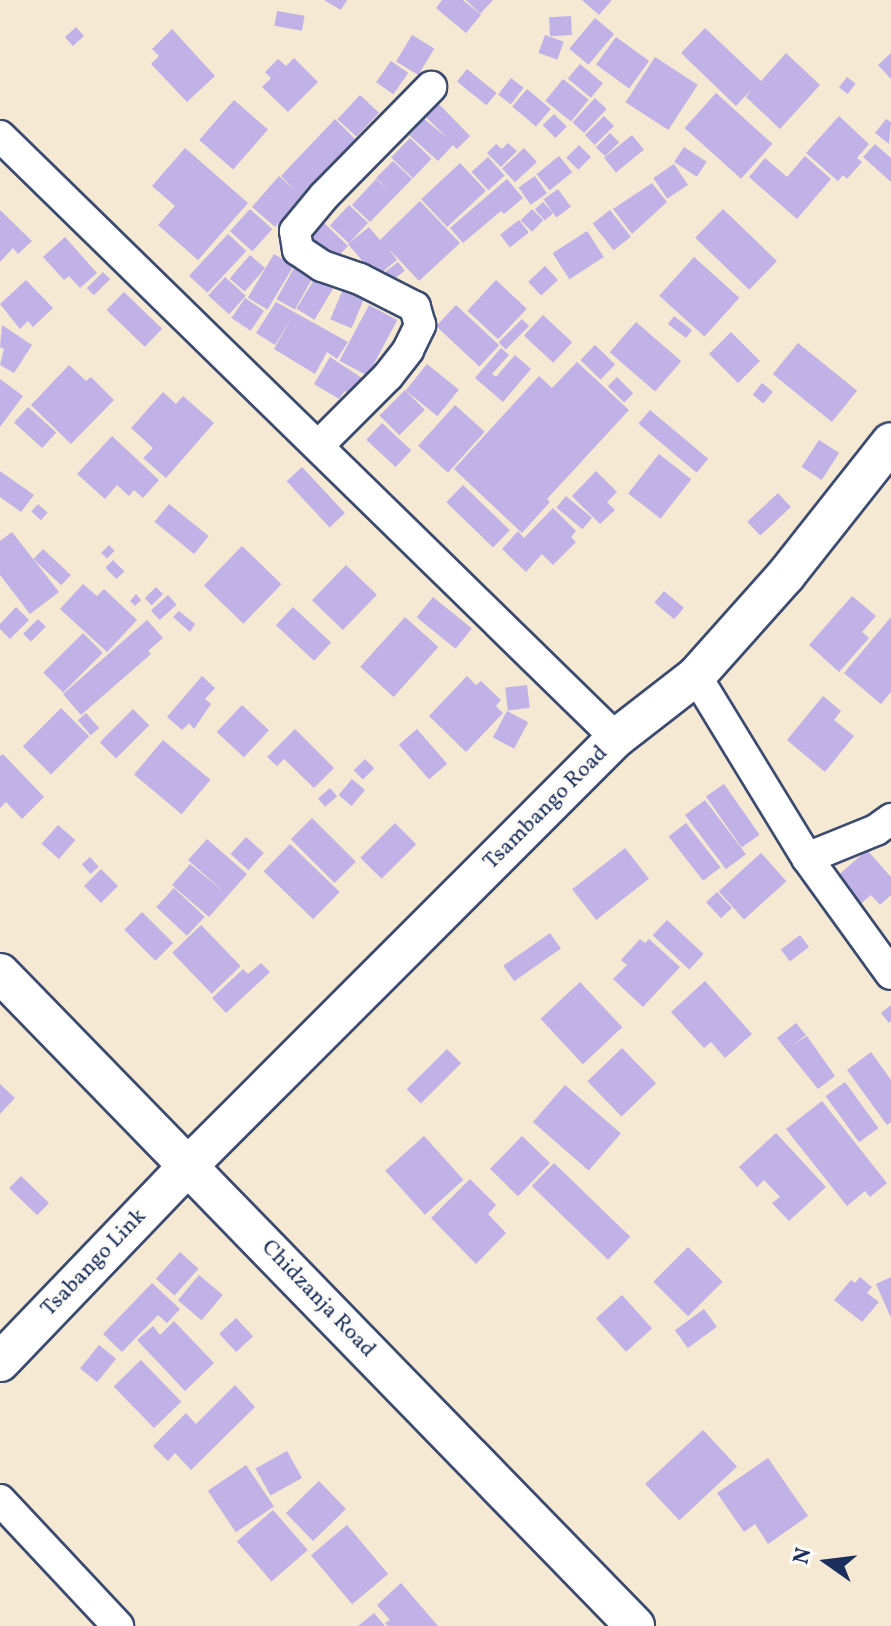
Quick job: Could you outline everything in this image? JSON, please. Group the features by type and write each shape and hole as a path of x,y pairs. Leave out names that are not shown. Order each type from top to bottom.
{"street":[{"path":"318,446 388,376 408,350 420,325 415,307 360,279 322,266 298,250 295,231 324,196 431,87"},
{"path":"0,136 616,738"},
{"name":"Tsambango Road","path":"189,1165 616,738 696,676 786,575 891,442"},
{"path":"696,676 807,858 891,974"},
{"path":"807,858 876,830 891,819"},
{"name":"Chidzanja Road","path":"0,973 635,1626"},
{"name":"Tsabango Link","path":"0,1362 189,1165"},
{"path":"0,1500 118,1626"}],"building":[{"path":"324,0 347,0 341,10"},
{"path":"442,0 463,0 481,15 466,33 436,8"},
{"path":"466,0 493,0 480,14"},
{"path":"582,0 612,0 599,15"},
{"path":"277,11 305,16 302,31 274,26"},
{"path":"571,16 572,35 550,36 549,17"},
{"path":"595,18 614,34 588,65 569,49"},
{"path":"76,27 84,36 73,46 65,37"},
{"path":"705,28 761,81 786,53 820,85 780,129 746,97 753,88 736,106 681,53"},
{"path":"172,29 215,76 187,102 151,64 159,56 152,49"},
{"path":"412,35 434,48 418,75 396,62"},
{"path":"545,35 564,42 557,60 539,53"},
{"path":"616,37 649,61 629,89 596,65"},
{"path":"891,53 891,79 878,65"},
{"path":"655,57 698,85 668,130 626,102"},
{"path":"294,58 318,82 288,112 262,87 271,78 265,72 278,59 286,66"},
{"path":"391,61 408,73 393,94 376,82"},
{"path":"580,64 603,83 591,98 568,79"},
{"path":"467,69 497,93 486,105 457,81"},
{"path":"847,77 856,84 848,94 839,87"},
{"path":"511,78 524,88 511,104 498,95"},
{"path":"563,79 589,100 571,122 545,101"},
{"path":"527,89 551,109 536,127 512,107"},
{"path":"716,93 772,144 741,179 685,128"},
{"path":"360,95 379,113 357,137 337,119"},
{"path":"595,98 607,109 584,133 572,122"},
{"path":"234,100 268,130 233,170 199,140"},
{"path":"438,103 470,136 457,149 453,145 438,161 409,135 424,119 447,138 425,116"},
{"path":"554,114 567,127 555,138 543,125"},
{"path":"604,116 614,126 595,145 585,135"},
{"path":"839,116 869,144 857,158 862,162 847,179 843,175 838,181 806,153"},
{"path":"335,119 356,140 275,227 252,207 279,176 296,191 281,176"},
{"path":"886,119 891,122 889,144 875,133"},
{"path":"610,133 619,142 605,156 596,147"},
{"path":"632,135 644,150 616,172 604,158"},
{"path":"410,138 432,159 413,178 391,157"},
{"path":"508,143 517,151 501,167 487,153 496,144 502,149"},
{"path":"875,144 891,158 891,182 863,157"},
{"path":"579,145 591,157 578,170 566,158"},
{"path":"684,147 707,162 697,177 674,162"},
{"path":"185,148 248,203 198,260 158,225 175,206 152,186"},
{"path":"524,148 537,162 515,182 502,168"},
{"path":"559,156 572,172 550,191 536,174"},
{"path":"805,156 831,179 797,219 749,177 765,158 787,177"},
{"path":"488,157 505,176 488,190 472,172"},
{"path":"393,161 412,179 370,222 352,205 376,179 391,192 376,178"},
{"path":"460,163 486,191 447,227 421,199"},
{"path":"674,164 688,185 667,199 653,178"},
{"path":"535,176 547,193 531,205 519,187"},
{"path":"507,179 523,198 504,214 501,211 463,243 450,228"},
{"path":"652,183 667,202 632,234 613,209"},
{"path":"558,189 571,207 556,217 543,200"},
{"path":"420,201 460,243 419,281 388,248 397,260 376,277 348,244 369,227 380,240"},
{"path":"543,202 553,213 545,221 535,209"},
{"path":"349,205 368,223 349,243 330,225"},
{"path":"250,209 272,229 252,251 230,231"},
{"path":"532,209 543,220 532,232 521,220"},
{"path":"723,209 777,261 749,290 695,238"},
{"path":"0,210 32,241 18,254 13,248 0,262"},
{"path":"610,210 631,237 614,250 593,224"},
{"path":"320,219 348,246 335,260 307,233"},
{"path":"519,220 529,233 510,247 500,235"},
{"path":"587,231 604,257 569,279 553,253"},
{"path":"228,234 246,251 207,293 189,276"},
{"path":"65,237 97,273 80,288 69,276 64,280 43,257"},
{"path":"274,254 294,266 267,310 248,298"},
{"path":"250,255 265,268 245,292 230,278"},
{"path":"694,257 739,298 705,336 659,296"},
{"path":"398,262 405,271 391,282 384,273"},
{"path":"295,266 313,276 295,309 277,299"},
{"path":"545,266 558,280 541,296 528,282"},
{"path":"103,272 110,279 94,295 87,288"},
{"path":"225,277 246,296 229,314 208,296"},
{"path":"315,278 333,289 314,320 296,309"},
{"path":"26,280 53,308 33,327 28,321 20,329 0,304"},
{"path":"496,280 527,309 498,339 467,311"},
{"path":"344,287 365,296 351,328 330,319"},
{"path":"124,292 162,329 145,347 107,310"},
{"path":"245,298 264,311 251,331 232,318"},
{"path":"276,302 348,342 337,359 327,352 315,374 274,349 292,317 275,345 256,333"},
{"path":"369,305 397,320 368,376 339,361"},
{"path":"456,305 499,345 479,366 436,326"},
{"path":"543,315 572,342 553,363 524,335"},
{"path":"674,316 692,330 686,338 668,324"},
{"path":"522,319 529,326 506,349 499,342"},
{"path":"636,322 681,361 655,392 610,352"},
{"path":"2,325 32,345 14,373 0,365 4,349 0,347"},
{"path":"731,332 760,361 738,383 709,354"},
{"path":"798,343 857,391 832,422 773,374"},
{"path":"595,345 615,364 601,380 580,360"},
{"path":"501,348 509,355 492,374 496,377 515,355 531,369 503,402 475,378"},
{"path":"330,357 362,378 351,395 345,391 339,399 314,384"},
{"path":"577,362 629,410 547,499 550,502 522,533 454,469 539,376 552,388"},
{"path":"427,364 459,390 437,416 406,390"},
{"path":"69,365 86,381 91,377 114,400 71,444 31,405"},
{"path":"617,377 633,393 624,402 608,386"},
{"path":"0,379 23,396 0,427"},
{"path":"762,383 773,392 763,403 753,395"},
{"path":"405,390 425,410 399,435 380,415"},
{"path":"163,392 176,404 183,396 214,423 166,478 143,458 153,448 131,428"},
{"path":"455,405 485,432 448,473 418,446"},
{"path":"28,407 56,432 42,448 14,423"},
{"path":"650,410 708,459 697,473 638,424"},
{"path":"382,423 411,450 396,467 366,440"},
{"path":"112,436 159,480 143,498 134,490 129,496 117,485 105,499 77,474"},
{"path":"819,440 839,453 822,480 802,467"},
{"path":"659,454 691,479 661,519 628,493"},
{"path":"302,467 345,513 330,527 287,481"},
{"path":"0,471 34,495 21,512 0,497"},
{"path":"596,471 617,492 607,502 615,510 600,524 572,496"},
{"path":"463,485 510,530 493,547 446,502"},
{"path":"778,493 791,507 760,536 747,522"},
{"path":"566,496 592,518 582,529 556,507"},
{"path":"38,504 48,513 41,520 31,511"},
{"path":"169,504 209,536 194,554 155,522"},
{"path":"553,508 576,531 571,537 576,542 553,565 542,554 526,572 502,549 518,531 524,538"},
{"path":"12,532 59,592 30,614 0,575 0,541"},
{"path":"109,545 115,551 107,558 101,553"},
{"path":"242,546 282,584 243,624 204,586"},
{"path":"43,549 71,575 61,585 33,559"},
{"path":"113,560 124,571 117,579 105,568"},
{"path":"346,565 377,595 343,630 312,600"},
{"path":"83,584 97,596 104,589 137,620 107,652 60,609"},
{"path":"156,587 163,594 152,605 145,598"},
{"path":"664,591 684,608 674,619 654,602"},
{"path":"136,594 141,600 135,606 130,601"},
{"path":"168,595 177,605 160,620 151,610"},
{"path":"852,596 876,616 862,632 869,638 839,672 809,645"},
{"path":"433,597 472,628 455,649 417,617"},
{"path":"16,607 29,620 10,639 0,629 0,624"},
{"path":"293,607 331,642 314,661 276,625"},
{"path":"179,611 195,624 190,632 173,617"},
{"path":"405,617 438,647 394,697 360,667"},
{"path":"891,617 891,692 881,704 844,673"},
{"path":"38,619 46,627 31,642 23,634"},
{"path":"147,620 163,638 148,651 151,654 81,715 63,694"},
{"path":"83,633 103,653 63,692 43,673"},
{"path":"202,676 215,688 205,699 211,704 194,729 189,723 182,730 167,717"},
{"path":"467,676 476,685 481,681 501,700 496,706 503,713 466,752 429,716"},
{"path":"527,685 530,708 508,711 505,688"},
{"path":"823,696 841,711 834,720 854,736 825,772 787,740"},
{"path":"242,705 269,730 244,757 217,732"},
{"path":"61,708 89,736 51,774 23,746"},
{"path":"133,709 149,725 116,758 100,742"},
{"path":"507,711 528,722 514,749 493,737"},
{"path":"86,713 99,728 91,735 78,720"},
{"path":"295,729 334,768 314,788 284,759 277,766 267,757"},
{"path":"417,729 447,764 429,779 399,745"},
{"path":"163,740 210,780 182,814 134,774"},
{"path":"3,754 44,797 22,819 6,802 0,808 0,756"},
{"path":"365,759 374,768 363,780 354,770"},
{"path":"352,779 365,790 352,806 339,795"},
{"path":"724,784 760,835 742,847 706,797"},
{"path":"330,788 337,796 325,807 318,798"},
{"path":"705,800 746,854 726,869 685,815"},
{"path":"312,818 356,862 335,883 291,839"},
{"path":"395,823 416,844 382,879 360,858"},
{"path":"686,823 720,867 703,881 669,837"},
{"path":"58,825 75,840 59,859 42,844"},
{"path":"246,837 264,853 248,870 231,854"},
{"path":"207,839 247,874 209,917 172,885 190,864 224,892 188,860"},
{"path":"290,844 340,892 313,919 264,871"},
{"path":"625,848 649,879 596,920 572,889"},
{"path":"867,850 891,877 891,895 880,905 871,895 858,906 835,878"},
{"path":"761,853 786,881 744,919 719,891"},
{"path":"90,857 99,867 91,874 82,864"},
{"path":"101,869 118,886 101,903 84,886"},
{"path":"174,888 205,917 187,936 156,907"},
{"path":"717,892 732,908 721,918 706,902"},
{"path":"142,912 173,943 155,961 124,930"},
{"path":"667,920 704,954 689,969 653,935"},
{"path":"201,925 241,966 212,994 172,953"},
{"path":"550,933 561,949 514,981 503,966"},
{"path":"800,935 809,947 790,961 781,949"},
{"path":"640,939 645,943 649,939 680,967 643,1007 613,979 627,965 621,960"},
{"path":"261,963 270,972 226,1013 212,998 243,969 248,974"},
{"path":"705,981 752,1034 725,1058 711,1042 704,1048 671,1012"},
{"path":"580,982 622,1027 583,1064 541,1019"},
{"path":"891,1005 891,1021 889,1023 881,1013"},
{"path":"796,1023 806,1035 793,1045 807,1036 835,1076 818,1089 777,1038"},
{"path":"622,1048 656,1083 622,1117 587,1081"},
{"path":"447,1049 461,1063 421,1103 407,1089"},
{"path":"871,1052 891,1080 891,1122 887,1125 847,1070"},
{"path":"845,1082 879,1128 859,1142 826,1096"},
{"path":"0,1084 15,1098 0,1114"},
{"path":"565,1085 621,1134 589,1171 533,1122"},
{"path":"822,1101 887,1183 870,1197 865,1191 847,1206 786,1129"},
{"path":"776,1133 826,1187 789,1221 772,1203 780,1197 764,1180 757,1187 739,1167"},
{"path":"424,1136 463,1180 425,1215 385,1171"},
{"path":"522,1136 550,1163 518,1196 490,1169"},
{"path":"554,1163 630,1237 608,1260 532,1186"},
{"path":"21,1176 49,1203 37,1215 9,1188"},
{"path":"470,1179 496,1205 488,1214 506,1233 476,1264 431,1218"},
{"path":"688,1247 723,1282 688,1316 653,1282"},
{"path":"180,1252 199,1269 174,1295 156,1279"},
{"path":"199,1275 223,1295 202,1320 178,1300"},
{"path":"860,1277 872,1287 867,1293 879,1302 862,1322 834,1300 851,1280 855,1283"},
{"path":"891,1277 891,1318 876,1284"},
{"path":"152,1283 180,1309 167,1323 158,1315 122,1352 103,1334"},
{"path":"622,1295 652,1328 626,1352 596,1318"},
{"path":"704,1309 717,1327 688,1348 675,1330"},
{"path":"236,1318 253,1336 236,1352 219,1334"},
{"path":"174,1321 214,1363 185,1391 137,1340 153,1326 160,1335"},
{"path":"99,1345 116,1359 97,1382 80,1368"},
{"path":"141,1360 181,1402 154,1428 114,1386"},
{"path":"235,1385 255,1407 191,1470 175,1453 168,1461 153,1446 186,1413 196,1424"},
{"path":"703,1430 737,1467 679,1520 645,1484"},
{"path":"287,1451 302,1478 271,1496 256,1468"},
{"path":"768,1458 808,1516 768,1544 755,1524 744,1532 717,1493"},
{"path":"246,1465 274,1506 236,1532 208,1491"},
{"path":"319,1481 346,1509 313,1541 286,1513"},
{"path":"273,1510 308,1550 272,1581 237,1541"},
{"path":"347,1525 388,1574 352,1604 311,1555"},
{"path":"401,1583 438,1626 388,1626 385,1623 390,1620 377,1605"},
{"path":"374,1613 385,1626 358,1626"}]}
